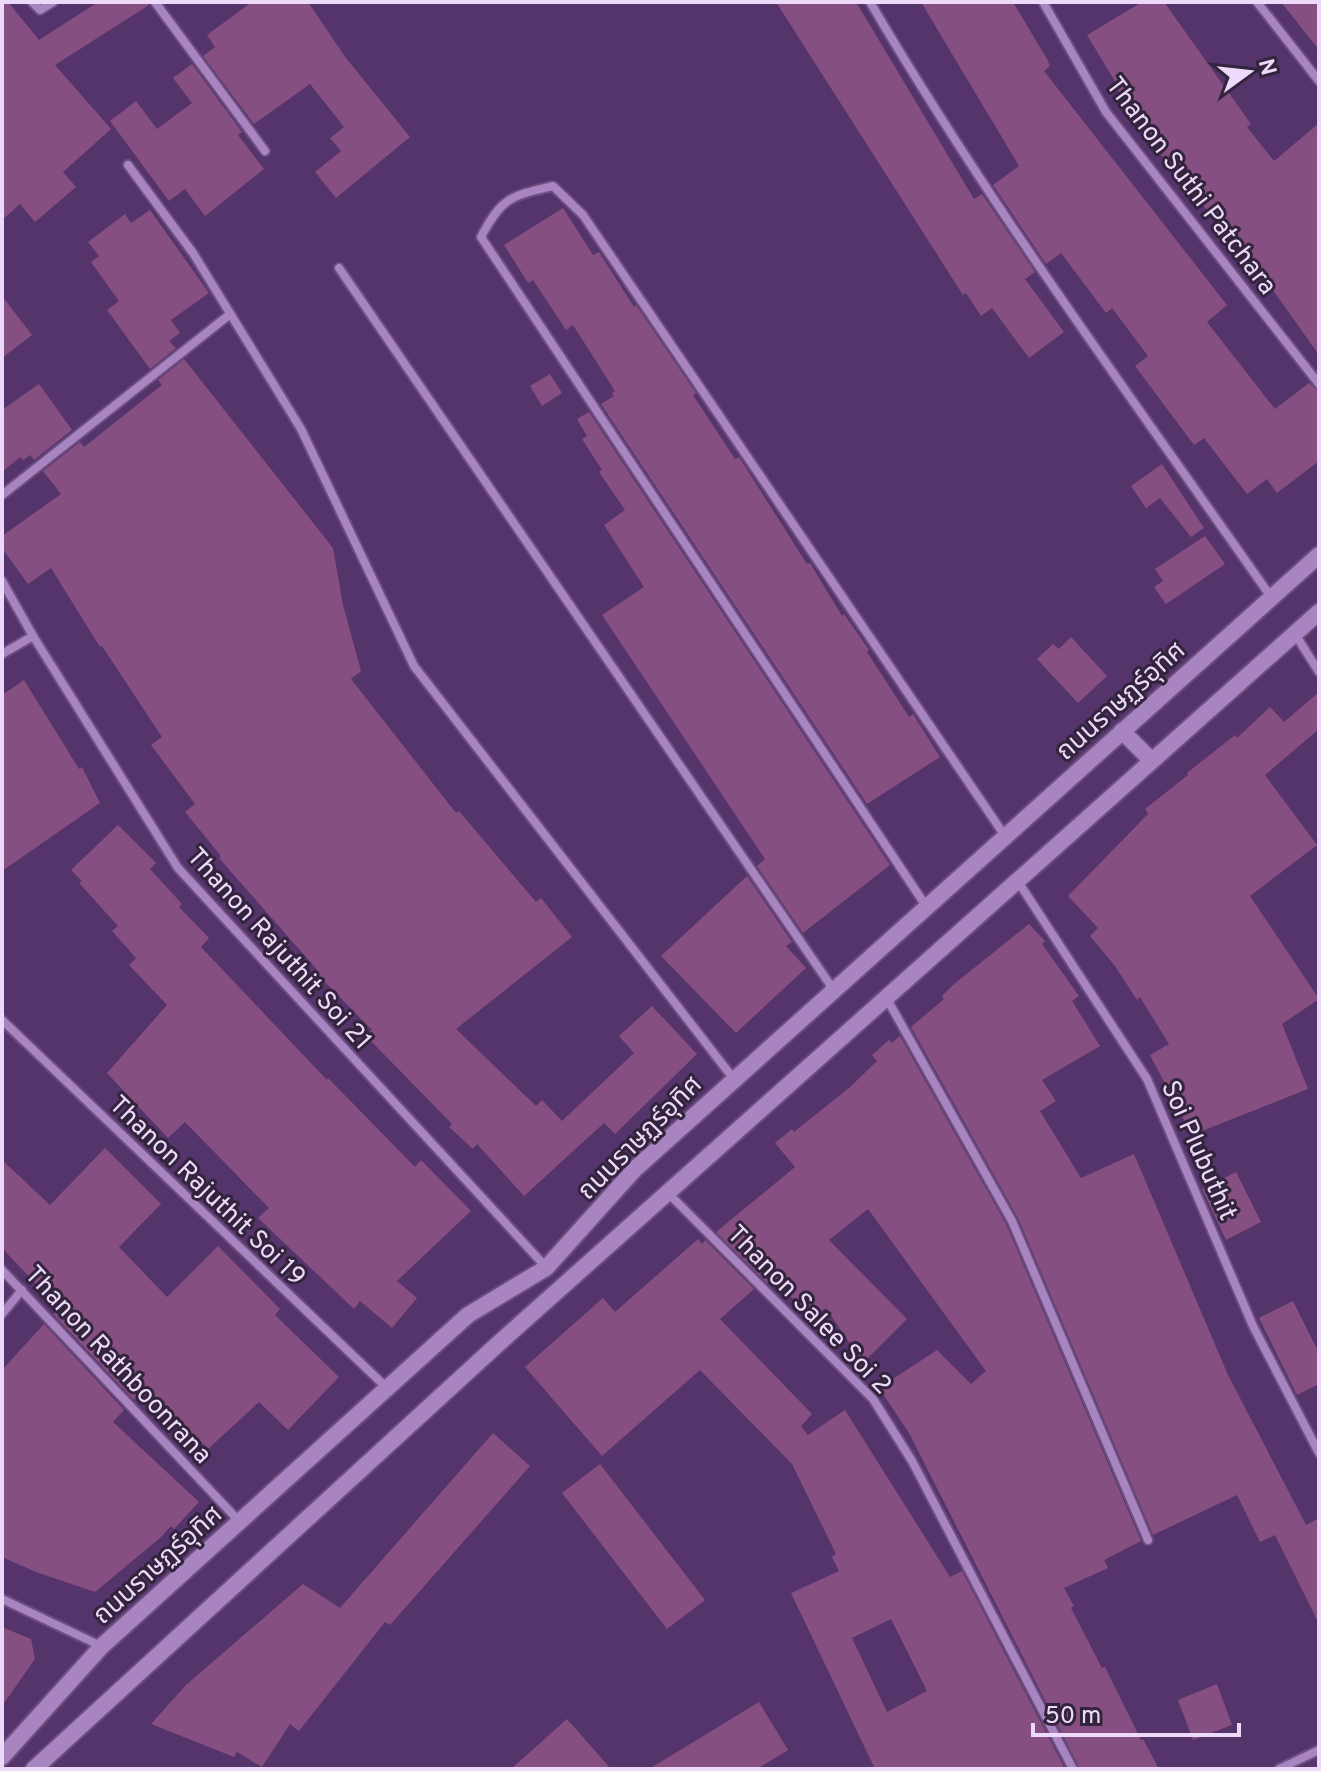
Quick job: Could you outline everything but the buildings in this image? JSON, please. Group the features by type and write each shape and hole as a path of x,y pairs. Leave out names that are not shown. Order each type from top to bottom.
{"street":[{"path":"32,2 40,10 53,2"},
{"path":"155,2 265,151"},
{"path":"870,2 914,77 1023,242 1271,597"},
{"name":"Thanon Suthi Patchara","path":"1043,2 1106,112 1319,384"},
{"path":"1257,2 1319,81"},
{"path":"128,165 193,253 301,429 414,666 733,1078"},
{"path":"926,906 481,237 492,217 513,196 553,186 583,215 1005,836"},
{"path":"339,268 833,989"},
{"path":"2,495 229,315"},
{"name":"ถนนราษฏร์อุทิศ","path":"2,1757 102,1646 468,1315 546,1268 635,1169 733,1078 1319,555"},
{"name":"Thanon Rajuthit Soi 21","path":"2,581 178,868 546,1268"},
{"path":"34,1769 499,1343 1319,612"},
{"path":"1294,634 1319,672"},
{"path":"2,654 33,636"},
{"path":"1122,731 1151,760"},
{"name":"Soi Plubuthit","path":"1016,880 1147,1079 1253,1326 1319,1453"},
{"path":"887,999 1012,1221 1148,1540"},
{"name":"Thanon Rajuthit Soi 19","path":"2,1020 387,1388"},
{"name":"Thanon Salee Soi 2","path":"668,1193 873,1399 912,1461 1073,1769"},
{"name":"Thanon Rathboonrana","path":"2,1270 240,1521"},
{"path":"2,1314 22,1290"},
{"path":"2,1599 102,1646"},
{"path":"1284,1768 1319,1750"}]}
